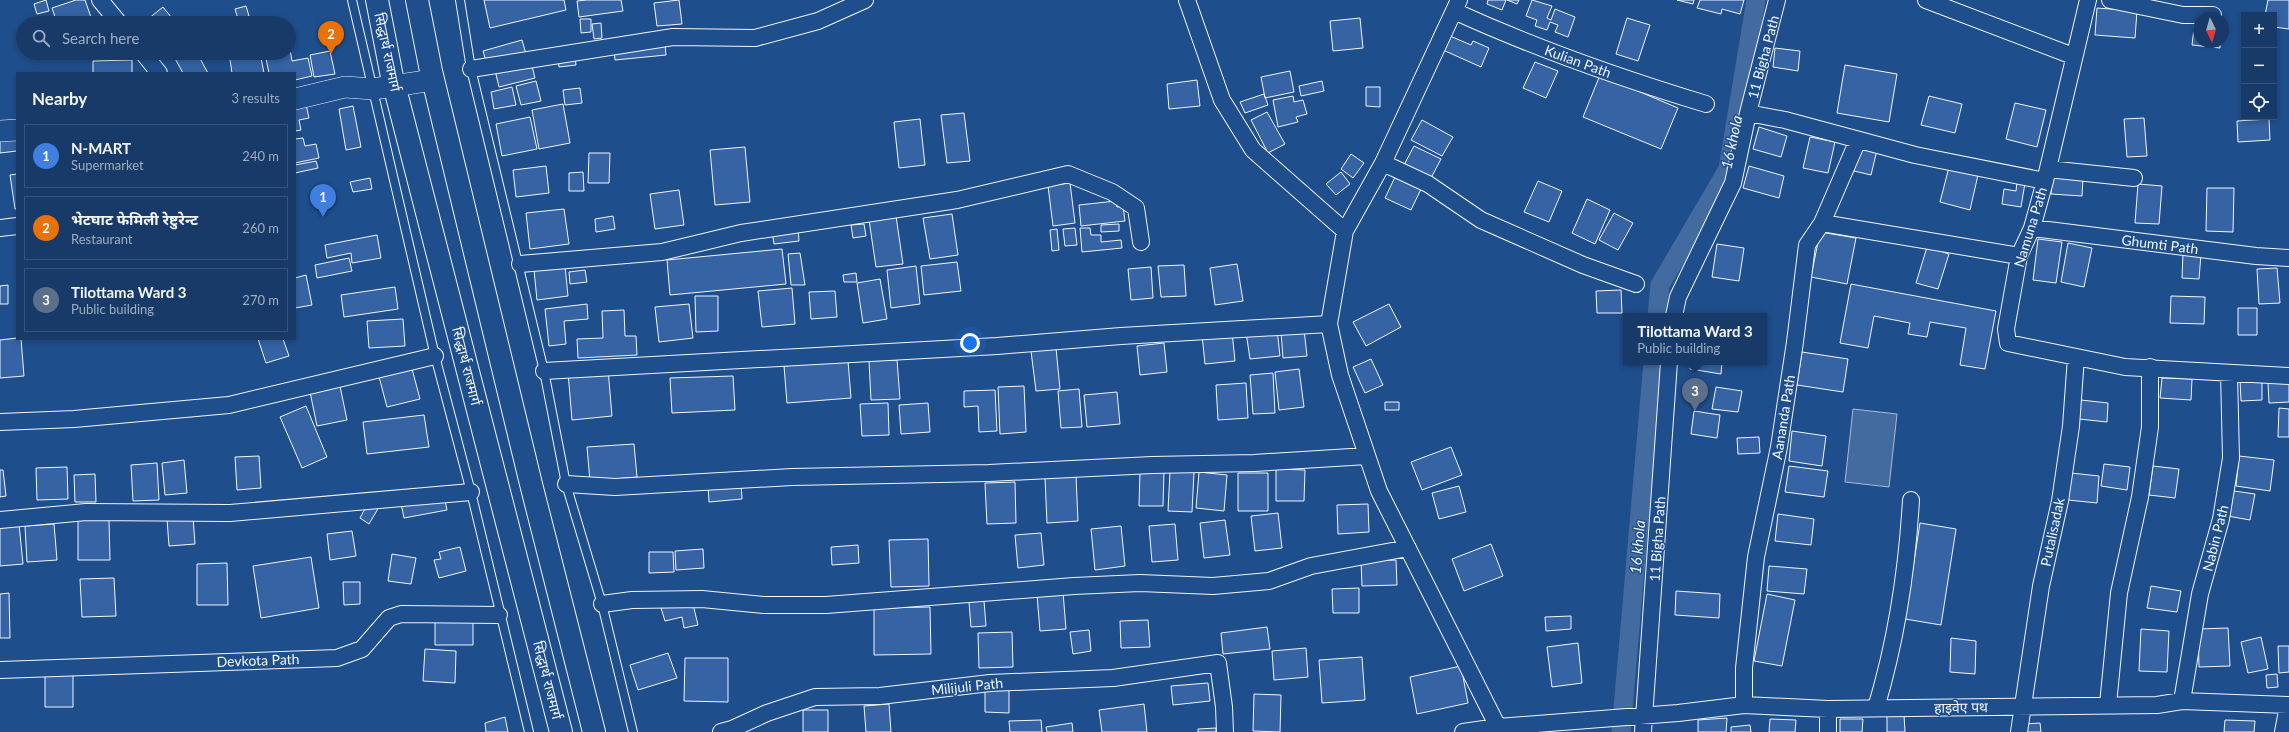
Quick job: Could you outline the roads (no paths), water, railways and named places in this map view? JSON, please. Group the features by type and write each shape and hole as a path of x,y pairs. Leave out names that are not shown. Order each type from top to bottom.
{"highway":[{"name":"सिद्धार्थ राजमार्ग","path":"377,0 395,86 561,732"},
{"path":"417,0 433,80 531,484 594,732"}],"street":[{"path":"100,0 113,16"},
{"path":"471,69 673,37 755,38 818,21 865,0"},
{"path":"1187,0 1222,100 1253,150 1345,231"},
{"name":"11 Bigha Path","path":"1675,313 1678,297 1733,183 1748,113 1777,0"},
{"path":"1926,0 2073,56"},
{"name":"Namuna Path","path":"2088,0 2073,56 2064,106 2032,228 2019,256 2006,329 2008,343 2125,367 2150,367 2289,376"},
{"path":"2110,0 2184,16 2193,16"},
{"path":"1456,5 1383,163 1345,231 1329,324 1340,375 1379,491 1498,727"},
{"name":"Kulian Path","path":"1456,5 1501,32 1642,84 1706,104"},
{"path":"149,60 158,72"},
{"path":"296,98 345,87 373,89 433,80"},
{"path":"1748,113 1785,120 1916,155 2046,175 2134,178"},
{"path":"0,130 16,130"},
{"name":"Aananda Path","path":"1744,705 1744,668 1756,557 1779,447 1795,342 1807,244 1822,223 1858,140"},
{"path":"1383,163 1428,184 1481,220 1583,265 1636,284"},
{"path":"520,264 662,252 741,233 957,200 1068,174 1112,192 1136,208 1141,242"},
{"path":"1822,223 2019,256"},
{"path":"0,228 16,226"},
{"name":"Ghumti Path","path":"2032,228 2248,255 2289,258"},
{"path":"544,371 996,346 1121,336 1329,324"},
{"path":"0,422 74,419 229,405 435,356"},
{"name":"Putalisadak","path":"2019,732 2041,586 2061,494 2071,426 2076,357"},
{"name":"11 Bigha Path","path":"1643,732 1640,716 1669,365"},
{"path":"2108,704 2119,594 2140,498 2150,427 2150,367"},
{"name":"Nabin Path","path":"2182,701 2200,594 2221,519 2231,458 2229,372"},
{"path":"566,484 614,487 792,477 989,473 1152,465 1254,463 1368,456"},
{"path":"0,520 86,512 230,513 471,492"},
{"path":"1876,708 1890,662 1908,535 1911,500"},
{"path":"602,604 632,600 702,600 764,605 826,605 1074,586 1140,583 1213,586 1269,581 1311,566 1408,548"},
{"name":"Devkota Path","path":"0,670 337,658 362,649 389,618 401,614 500,615"},
{"name":"Milijuli Path","path":"721,732 732,729 766,713 815,698 880,696 990,683 1113,678 1218,663 1224,706 1225,732"},
{"name":"हाइवेए पथ","path":"1463,732 1498,727 1609,719 1744,705 1828,709 2022,707 2108,704 2157,705 2182,701 2288,706"},
{"path":"2283,732 2288,706"},
{"path":"1828,709 1828,732"}],"lane":[{"path":"352,0 435,356 471,492 529,732"},
{"path":"460,0 471,69 520,264 544,371 566,484 602,604 633,732"}],"water":[{"path":"1853,409 1897,414 1889,487 1845,482"}],"waterway":[{"name":"16 khola","path":"1657,313 1660,285 1728,169 1756,0"},
{"name":"16 khola","path":"1621,732 1653,365"}],"place":[{"name":"भेटघाट फेमिली रेष्टुरेन्ट","path":"331,54"},
{"name":"N-MART","path":"323,217"},
{"name":"Tilottama Ward 3","path":"1695,411"}]}
